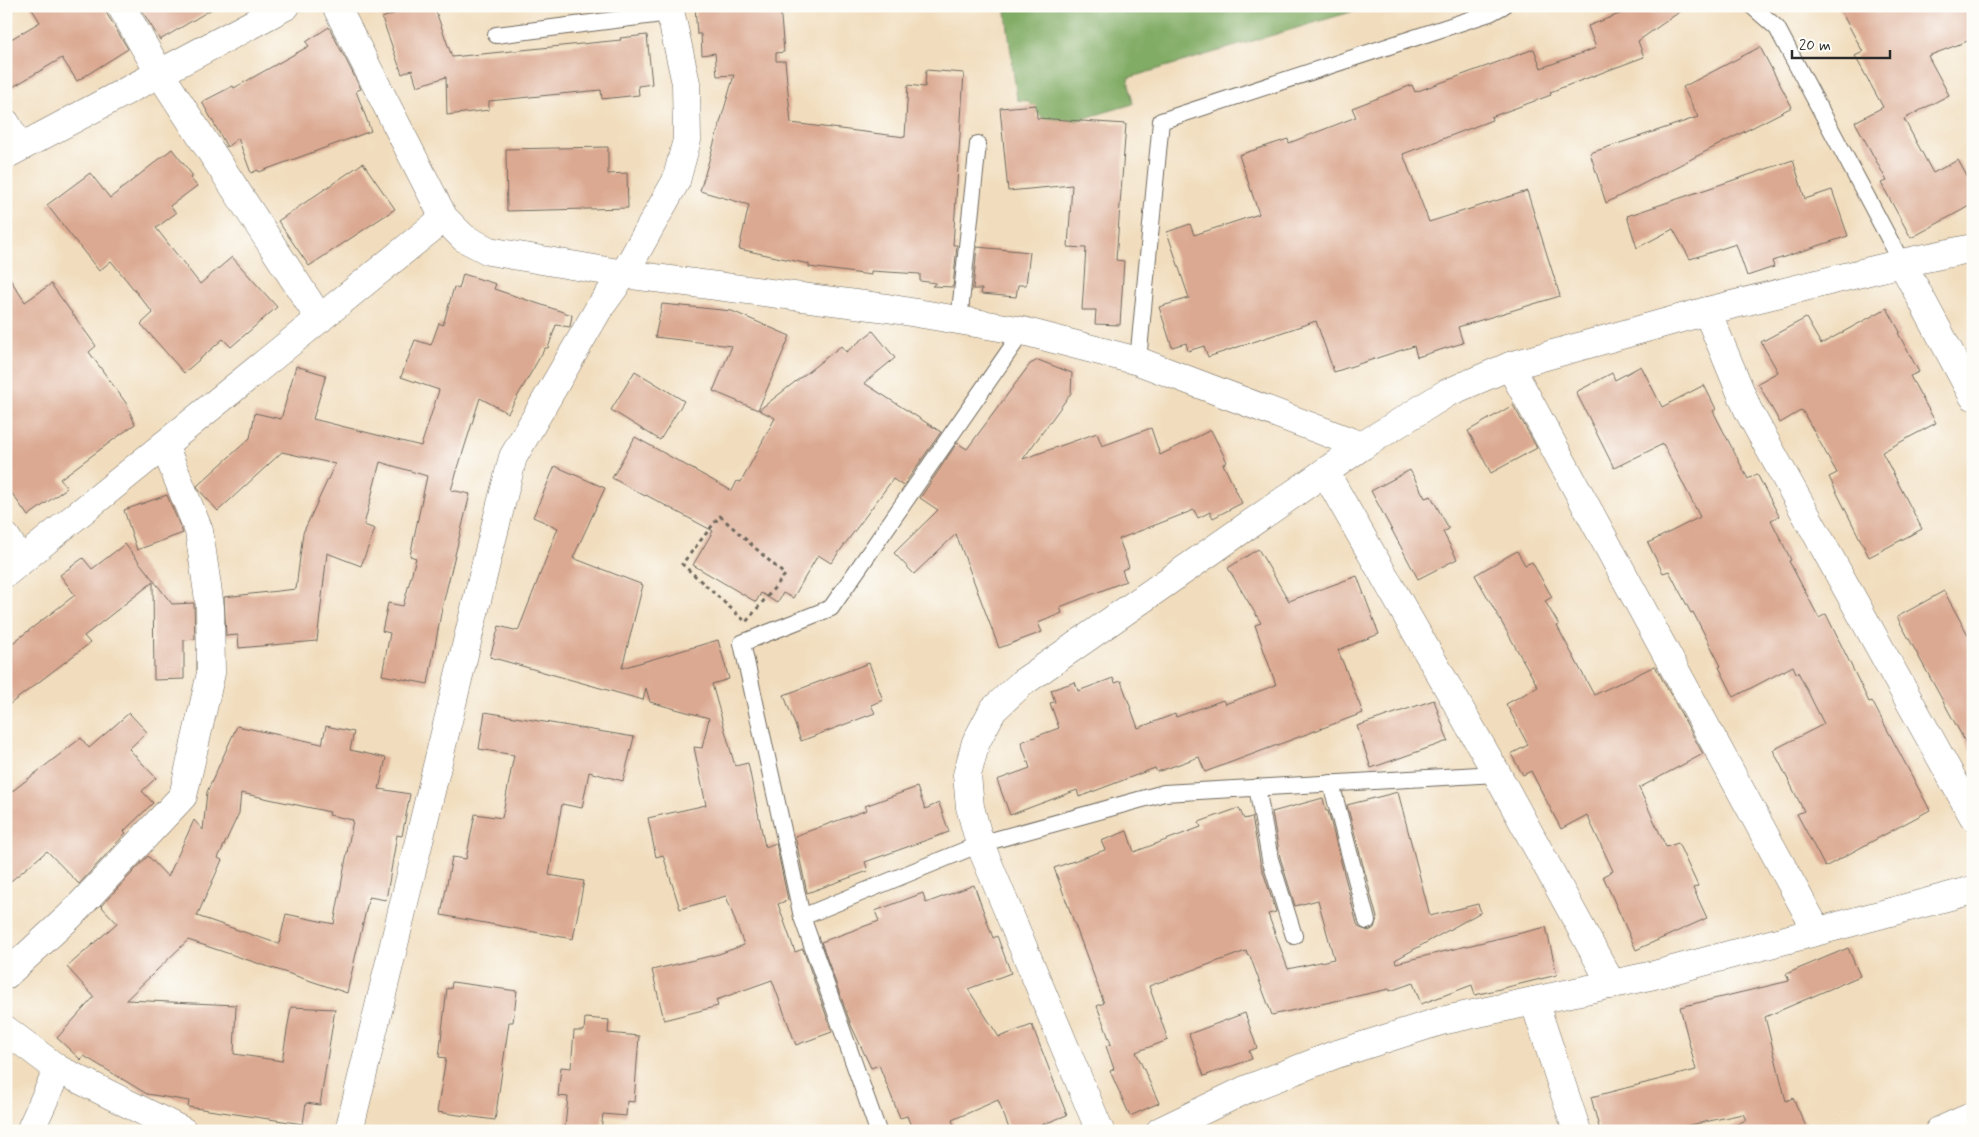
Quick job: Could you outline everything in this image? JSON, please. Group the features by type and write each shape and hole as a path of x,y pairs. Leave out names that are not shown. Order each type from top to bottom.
{"street":[{"path":"120,6 159,72 320,319"},
{"path":"6,123 13,151 286,6"},
{"path":"336,6 444,218 464,238 488,251 624,274 887,308 1023,331 1138,361 1362,446"},
{"path":"349,1131 513,457 598,310 624,274 676,182 687,140 686,83 670,10"},
{"path":"6,537 14,567 444,218"},
{"path":"1100,1131 980,844 970,808 967,775 976,742 993,710 1022,683 1362,446 1447,393 1510,366 1708,311 1902,263 1973,248"},
{"path":"1902,263 1973,396"},
{"path":"1708,311 1748,410 1973,816"},
{"path":"1510,366 1817,931"},
{"path":"6,975 70,916 183,796 211,673 210,606 199,531 164,446"},
{"path":"1325,472 1497,774 1612,985"},
{"path":"1160,1131 1245,1090 1334,1055 1441,1022 1612,985 1973,890"},
{"path":"1534,1001 1577,1131"},
{"path":"6,1030 58,1069 183,1131"},
{"path":"30,1131 58,1069"},
{"path":"1939,1131 1973,1116"}],"lane":[{"path":"1138,361 1161,120 1490,13 1503,6"},
{"path":"1752,6 1777,28 1902,263"},
{"path":"496,35 670,10"},
{"path":"959,320 978,144"},
{"path":"878,1131 802,918 742,643 831,608 1023,331"},
{"path":"802,918 980,844 1164,792 1497,774"},
{"path":"1331,784 1367,921"},
{"path":"1257,788 1270,859 1294,936"}],"path":[{"path":"720,516 785,576 746,622 682,564 720,516"}],"green space":[{"path":"1005,6 1371,6 1128,78 1133,104 1054,127 1027,101 1017,100"}],"building":[{"path":"30,6 105,6 107,14 128,49 77,81 62,58 6,91 6,42 40,22"},
{"path":"139,6 217,6 160,40"},
{"path":"414,6 434,6 452,57 621,40 620,38 647,35 652,84 638,86 639,95 602,99 601,90 489,101 489,110 447,115 446,77 417,86 412,70 402,74 382,18"},
{"path":"695,6 780,6 784,52 776,53 776,61 785,61 791,123 905,137 908,85 925,87 926,70 964,73 953,245 957,245 953,287 932,286 936,283 920,281 920,274 871,271 871,275 809,267 809,264 739,249 749,205 700,191 734,75 717,76 715,53 702,55 701,34 697,34"},
{"path":"1640,6 1688,6 1638,41 1644,57 1550,92 1551,95 1491,117 1492,120 1403,154 1429,222 1527,191 1560,296 1458,327 1463,343 1417,357 1414,346 1334,372 1316,321 1208,357 1204,346 1188,351 1186,343 1172,347 1159,307 1189,298 1167,232 1190,224 1194,235 1259,214 1239,155 1288,139 1289,143 1356,117 1352,108 1412,85 1415,92 1534,49 1541,68 1596,48 1588,26"},
{"path":"1838,6 1973,6 1973,39 1928,56 1949,95 1904,119 1933,173 1958,160 1973,187 1973,204 1911,238 1881,183 1887,181 1855,122 1883,107 1855,56 1863,52"},
{"path":"329,27 361,89 356,91 371,131 259,172 258,170 251,173 238,138 227,147 202,102 233,86 234,88 309,46 306,42"},
{"path":"1760,47 1792,107 1606,203 1590,153 1698,117 1683,87"},
{"path":"1036,105 1037,118 1126,124 1116,260 1124,261 1120,325 1095,324 1096,310 1082,310 1086,248 1068,247 1072,185 1008,191 1000,108"},
{"path":"608,147 608,174 627,173 628,208 507,211 506,149"},
{"path":"172,149 193,176 190,178 197,186 170,206 176,213 156,228 200,284 232,257 277,307 231,347 223,339 184,373 141,324 153,313 111,261 99,271 47,205 90,173 110,198"},
{"path":"1793,160 1805,199 1832,190 1848,236 1772,261 1774,267 1747,276 1736,244 1690,259 1673,229 1637,248 1627,216"},
{"path":"363,163 395,209 309,266 278,221"},
{"path":"977,247 1030,252 1026,285 1018,285 1016,297 981,294 982,289 973,289"},
{"path":"6,273 25,302 51,284 96,346 89,352 126,403 135,424 60,479 67,488 28,516 6,485"},
{"path":"463,274 496,284 494,289 572,315 570,327 556,325 548,348 545,348 508,413 480,398 451,490 470,494 442,608 428,684 382,675 390,633 382,631 388,603 403,606 416,558 410,556 427,476 380,462 364,525 375,529 361,566 327,553 317,641 239,648 238,635 226,636 224,597 296,589 303,533 335,464 282,452 218,511 197,486 250,438 255,413 281,419 296,366 326,375 313,419 421,446 439,390 401,377 415,340 431,345 439,323 443,325 454,287 459,289"},
{"path":"662,304 732,311 790,336 758,410 713,391 732,346 655,337"},
{"path":"1887,308 1919,372 1910,376 1936,423 1882,452 1922,529 1869,557 1829,477 1837,473 1802,410 1780,423 1758,383 1778,372 1761,342 1806,318 1821,344"},
{"path":"873,331 895,358 864,383 941,432 903,486 893,479 831,563 818,555 793,598 783,593 777,603 761,593 756,602 693,565 713,531 612,478 635,437 732,491 737,481 741,482 775,418 759,410 841,346 846,352"},
{"path":"1038,360 1072,373 1071,393 1023,459 1097,433 1102,446 1151,428 1160,455 1211,430 1227,462 1223,464 1242,503 1213,518 1210,512 1198,518 1194,510 1119,539 1129,567 1122,570 1126,581 1060,607 1062,613 1038,623 1042,632 999,648 956,534 914,574 894,553 938,510 920,498 957,443 967,449 1030,364"},
{"path":"1641,366 1662,407 1704,385 1716,409 1713,411 1748,479 1757,474 1779,516 1771,520 1791,560 1789,561 1819,618 1826,614 1869,702 1872,701 1930,810 1825,867 1797,814 1804,811 1773,750 1824,724 1798,672 1796,673 1793,666 1734,697 1719,667 1721,666 1693,612 1691,613 1669,571 1663,573 1648,543 1700,517 1663,444 1614,468 1576,392 1612,373 1615,380"},
{"path":"635,371 684,401 660,440 611,410"},
{"path":"1513,405 1537,448 1491,473 1468,431"},
{"path":"555,466 605,488 573,558 643,585 622,668 718,640 729,679 712,684 735,766 748,763 765,847 776,843 788,900 778,904 795,952 803,949 832,1032 796,1045 772,980 716,1000 718,1006 664,1020 652,970 719,954 744,945 726,896 680,909 663,855 656,857 648,818 706,805 694,747 702,748 709,718 650,702 646,688 643,700 490,657 499,626 518,631 558,528 533,517"},
{"path":"1410,470 1425,498 1431,496 1449,529 1443,532 1457,559 1418,579 1371,491"},
{"path":"167,495 183,533 137,550 124,510"},
{"path":"125,544 172,604 194,603 195,639 184,640 184,679 154,680 153,582 84,636 90,643 6,707 6,648 75,595 60,575 83,558 92,569"},
{"path":"1258,549 1289,601 1357,576 1379,634 1338,650 1363,713 1205,772 1199,757 1157,772 1155,768 1079,797 1077,790 1010,815 997,780 1030,768 1021,742 1059,728 1050,703 1055,702 1051,690 1075,682 1078,691 1113,678 1115,683 1121,681 1138,728 1175,714 1176,717 1223,700 1225,704 1276,685 1255,625 1261,623 1228,568"},
{"path":"1517,551 1525,565 1532,562 1552,597 1545,601 1594,695 1655,666 1703,754 1639,788 1666,847 1678,843 1698,886 1693,888 1707,918 1636,950 1603,876 1613,871 1587,815 1561,829 1531,771 1523,775 1511,754 1528,745 1506,704 1538,687 1475,575"},
{"path":"1944,591 1973,644 1973,756 1897,617"},
{"path":"869,663 883,700 871,705 875,713 801,741 784,695"},
{"path":"1434,700 1448,741 1371,768 1357,726"},
{"path":"485,712 634,737 623,781 589,772 582,808 562,804 549,875 584,881 573,939 441,915 452,857 466,859 475,814 502,818 514,755 479,749"},
{"path":"129,713 147,732 129,749 156,778 142,791 153,803 124,831 126,833 79,884 47,851 6,885 6,796 81,738 89,748"},
{"path":"237,726 322,744 326,726 354,732 350,750 386,758 379,789 410,794 402,836 397,835 386,900 369,897 347,993 188,940 126,1000 236,1005 234,1054 282,1061 291,1007 335,1009 320,1105 306,1103 303,1124 188,1107 189,1101 147,1094 84,1056 81,1060 57,1038 94,997 67,967 117,923 101,906 148,856 168,877 194,820 203,830 207,792","holes":["241,793 330,812 329,815 353,820 334,924 286,914 279,944 197,916 222,860 218,858 239,813"]},
{"path":"917,787 925,809 939,803 949,832 865,862 868,871 807,893 795,836 867,810 865,806"},
{"path":"1398,792 1430,916 1478,904 1481,912 1395,960 1396,963 1546,927 1557,975 1475,995 1472,985 1421,1004 1413,983 1390,991 1389,989 1272,1015 1250,956 1248,956 1246,951 1149,986 1168,1040 1136,1052 1159,1103 1130,1116 1110,1071 1114,1069 1106,1046 1111,1044 1097,1006 1104,1003 1054,868 1105,850 1101,841 1127,831 1134,852 1201,827 1199,822 1239,808 1244,819 1252,817 1260,862 1276,912 1268,914 1288,969 1334,959 1318,900 1295,906 1280,857 1272,812 1323,798 1357,924 1360,928 1369,931 1374,928 1377,918 1347,805"},
{"path":"974,885 993,938 997,936 1011,973 968,989 999,1037 1032,1025 1067,1115 1026,1131 1010,1131 998,1100 952,1120 956,1131 913,1131 907,1116 900,1118 879,1065 871,1068 851,1025 821,942 879,921 875,911 923,893 926,903"},
{"path":"1848,948 1860,976 1765,1017 1786,1101 1793,1098 1808,1131 1722,1131 1746,1120 1743,1114 1661,1131 1600,1131 1591,1097 1696,1070 1680,1007 1789,981 1786,974"},
{"path":"452,982 517,991 513,1022 509,1022 495,1120 437,1112 446,1058 439,1057 447,988 451,989"},
{"path":"1245,1013 1257,1048 1249,1051 1252,1059 1204,1076 1189,1034"},
{"path":"585,1018 609,1020 608,1033 639,1036 634,1102 627,1101 626,1116 603,1114 601,1130 565,1127 568,1097 558,1096 561,1067 571,1068 574,1031 584,1031"}]}
